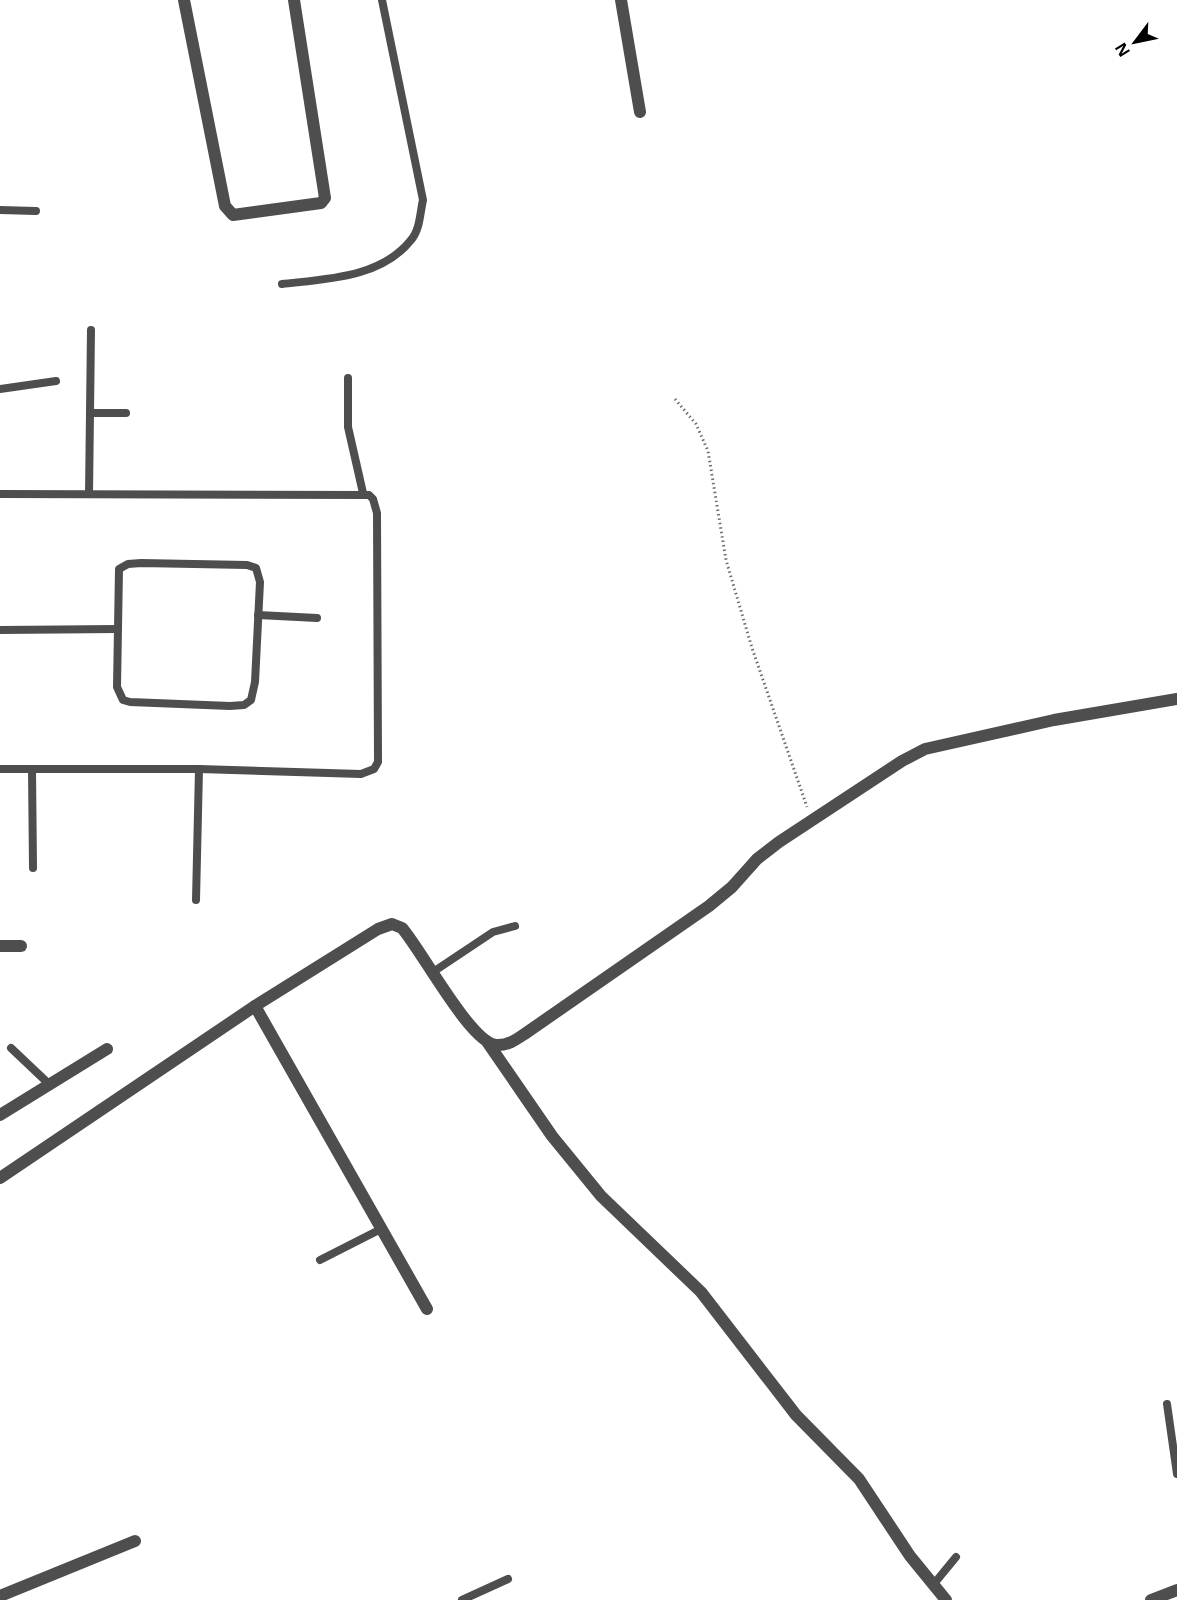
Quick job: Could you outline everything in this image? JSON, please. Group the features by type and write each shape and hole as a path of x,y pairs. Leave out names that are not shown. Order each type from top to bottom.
{"street":[{"path":"184,0 225,206 233,215 321,203 325,198 294,0"},
{"path":"621,0 640,112"},
{"path":"488,1043 497,1045 514,1040 664,938 732,887 757,859 812,820 924,749 1054,720 1177,699"},
{"path":"0,1178 360,938 392,924 402,928 472,1029 488,1043 552,1136 587,1179 701,1292 796,1415 859,1479 910,1556 946,1600"},
{"path":"0,946 21,946"},
{"path":"255,1006 427,1309"},
{"path":"0,1115 107,1049"},
{"path":"0,1596 135,1541"},
{"path":"1151,1600 1177,1590"}],"lane":[{"path":"282,284 346,276 371,269 395,255 412,240 418,226 423,200 382,0"},
{"path":"0,210 36,211"},
{"path":"89,494 91,330"},
{"path":"348,378 348,427 363,493"},
{"path":"0,388 56,381"},
{"path":"90,413 126,413"},
{"path":"0,494 363,493 373,500 377,513 378,762 374,769 361,774 199,769 0,769"},
{"path":"128,564 251,566 259,573 258,615 254,693 251,700 244,705 123,700 117,687 119,569 128,564"},
{"path":"258,615 317,618"},
{"path":"0,630 118,629"},
{"path":"32,769 33,868"},
{"path":"196,900 199,769"},
{"path":"433,972 493,932 514,926"},
{"path":"11,1048 49,1084"},
{"path":"320,1260 381,1229"},
{"path":"1167,1404 1177,1474"},
{"path":"933,1585 956,1557"},
{"path":"462,1600 508,1579"}],"path":[{"path":"675,399 696,424 708,452 726,560 752,648 812,820"}]}
